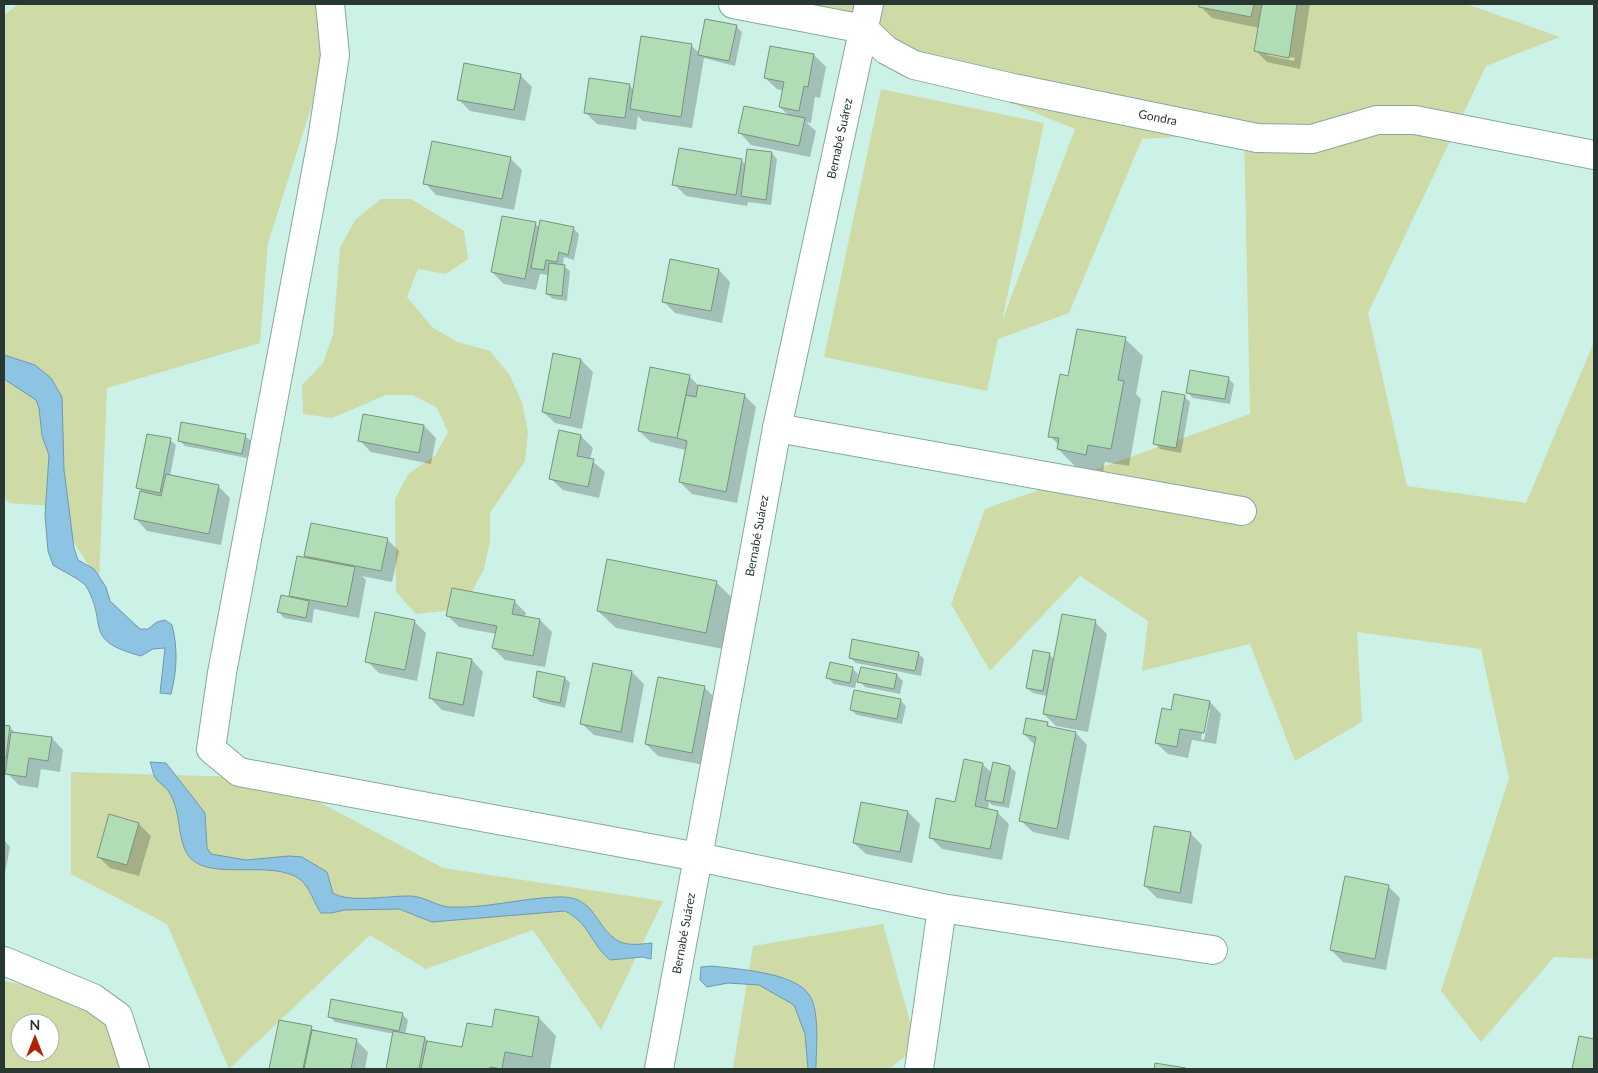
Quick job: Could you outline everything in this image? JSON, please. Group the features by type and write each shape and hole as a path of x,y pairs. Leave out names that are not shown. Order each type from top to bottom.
{"street":[{"path":"330,4 335,55 322,140 224,663 211,749 239,772 698,857 942,908 1213,950"},
{"path":"732,4 867,16"},
{"name":"Bernabé Suárez","path":"659,1069 776,428 867,16"},
{"name":"Gondra","path":"867,16 886,50 914,65 1013,88 1257,138 1312,139 1377,120 1415,120 1594,155"},
{"path":"776,428 1242,511"},
{"path":"919,1069 942,908"},
{"path":"4,961 93,998 118,1016 135,1069"}],"green space":[{"path":"19,4 344,4 268,243 260,343 107,388 99,582 51,506 9,503 4,498 4,15"},
{"path":"767,4 1466,4 1560,37 1486,66 1368,313 1407,486 1526,503 1594,342 1594,959 1554,957 1481,1042 1441,991 1509,778 1481,649 1357,632 1362,722 1295,761 1250,644 1142,671 1148,621 1080,576 990,671 951,604 985,509 1250,414 1244,133 1142,139 1069,313 998,339 987,391 824,357 881,89 1044,123 1002,321 1075,129"},
{"path":"381,199 411,199 464,231 468,259 446,274 418,269 407,297 433,328 458,342 490,351 509,374 522,402 528,432 525,461 490,513 490,541 484,569 468,599 444,611 416,614 396,592 395,499 409,473 435,456 448,432 437,408 413,395 386,395 332,418 303,414 302,385 323,363 333,335 340,248 355,220"},
{"path":"71,772 274,778 443,868 663,901 601,1030 533,930 426,969 370,935 229,1069 167,924 71,874"},
{"path":"883,924 917,1047 889,1069 733,1069 753,946"},
{"path":"4,981 122,1005 134,1069 4,1069"}],"water":[{"path":"4,355 35,365 51,378 62,397 64,470 74,548 78,560 94,569 106,587 110,601 140,629 148,629 157,622 165,620 172,625 176,659 175,677 171,694 160,693 165,648 153,649 141,656 110,644 103,637 100,630 93,600 86,586 53,565 48,551 45,515 49,455 42,436 39,408 36,400 4,379"},
{"path":"150,762 166,763 205,813 207,848 211,854 246,860 289,856 302,857 327,872 333,893 348,898 412,896 448,907 489,905 557,897 579,900 592,911 608,932 619,942 633,944 652,943 651,959 642,957 610,960 603,954 580,922 565,911 432,922 399,909 345,910 321,913 304,883 288,874 273,871 222,869 207,867 195,862 183,846 177,812 171,796 156,778"},
{"path":"711,966 765,973 792,982 803,988 810,996 815,1012 817,1031 816,1069 808,1069 805,1034 794,1005 759,985 728,983 707,987 700,980 701,967"}],"building":[{"path":"1199,4 1254,4 1251,17 1199,7"},
{"path":"1262,4 1297,4 1289,58 1254,51"},
{"path":"705,19 737,25 729,61 698,55"},
{"path":"641,36 692,44 681,117 630,109"},
{"path":"770,46 814,54 808,87 804,86 799,111 779,107 784,82 764,78"},
{"path":"464,63 521,74 514,110 457,100"},
{"path":"589,78 630,84 625,118 584,113"},
{"path":"744,106 805,118 799,146 738,133"},
{"path":"432,141 511,157 502,199 423,184"},
{"path":"679,148 742,159 736,195 672,185"},
{"path":"747,149 772,152 766,200 741,196"},
{"path":"502,216 536,222 525,279 491,272"},
{"path":"540,220 574,227 568,255 559,252 557,262 546,260 544,270 531,268"},
{"path":"670,259 719,269 711,311 662,302"},
{"path":"549,263 565,265 562,296 546,294"},
{"path":"1077,329 1126,337 1118,380 1124,381 1111,449 1088,445 1086,455 1057,449 1059,438 1048,437 1060,374 1068,376"},
{"path":"553,353 581,359 570,418 542,412"},
{"path":"650,367 690,375 677,438 638,431"},
{"path":"1190,370 1229,377 1225,399 1186,393"},
{"path":"698,385 745,394 726,492 679,482 687,441 677,438 686,395 696,397"},
{"path":"1162,391 1185,395 1176,448 1153,444"},
{"path":"363,414 424,425 419,453 358,441"},
{"path":"181,422 246,434 242,454 178,441"},
{"path":"559,430 581,435 577,456 594,459 588,487 549,479"},
{"path":"147,434 171,438 160,493 136,488"},
{"path":"166,474 219,485 209,534 134,519 140,491 161,496"},
{"path":"311,523 388,538 381,571 304,556"},
{"path":"297,556 355,567 347,607 289,596"},
{"path":"607,559 717,581 706,633 597,611"},
{"path":"452,588 515,600 512,614 540,619 533,656 492,648 497,626 446,616"},
{"path":"281,595 309,601 306,618 277,612"},
{"path":"375,612 415,620 405,670 365,662"},
{"path":"1062,614 1096,620 1076,720 1043,714"},
{"path":"852,639 919,652 915,671 849,658"},
{"path":"1033,650 1050,653 1043,691 1026,688"},
{"path":"437,652 472,659 463,705 429,698"},
{"path":"830,662 853,667 850,683 826,678"},
{"path":"593,663 632,671 621,732 580,724"},
{"path":"861,667 897,674 894,689 857,682"},
{"path":"537,671 565,677 560,703 533,697"},
{"path":"658,677 705,686 692,753 645,744"},
{"path":"854,690 901,699 897,719 850,710"},
{"path":"1174,694 1210,701 1204,733 1180,729 1177,747 1155,743 1162,708 1171,710"},
{"path":"1026,718 1048,722 1047,726 1076,732 1057,829 1019,821 1036,737 1023,734"},
{"path":"4,725 10,726 6,758 4,758"},
{"path":"11,732 52,737 48,761 29,758 26,777 5,774"},
{"path":"964,759 983,763 975,806 998,811 990,849 929,838 936,798 955,802"},
{"path":"993,762 1010,766 1003,803 985,800"},
{"path":"861,802 908,811 900,852 853,843"},
{"path":"109,814 139,823 127,865 97,857"},
{"path":"1154,826 1191,832 1180,893 1144,886"},
{"path":"1345,876 1389,885 1375,959 1330,950"},
{"path":"331,999 403,1013 399,1031 328,1017"},
{"path":"495,1009 539,1017 532,1057 505,1052 502,1069 490,1067 490,1069 421,1069 427,1041 462,1047 467,1023 492,1027"},
{"path":"279,1020 312,1026 303,1069 269,1069"},
{"path":"312,1030 357,1039 351,1069 304,1069"},
{"path":"393,1031 425,1037 419,1069 386,1069"},
{"path":"1579,1036 1594,1039 1594,1069 1572,1069"},
{"path":"1155,1063 1186,1068 1186,1069 1154,1069"}]}
